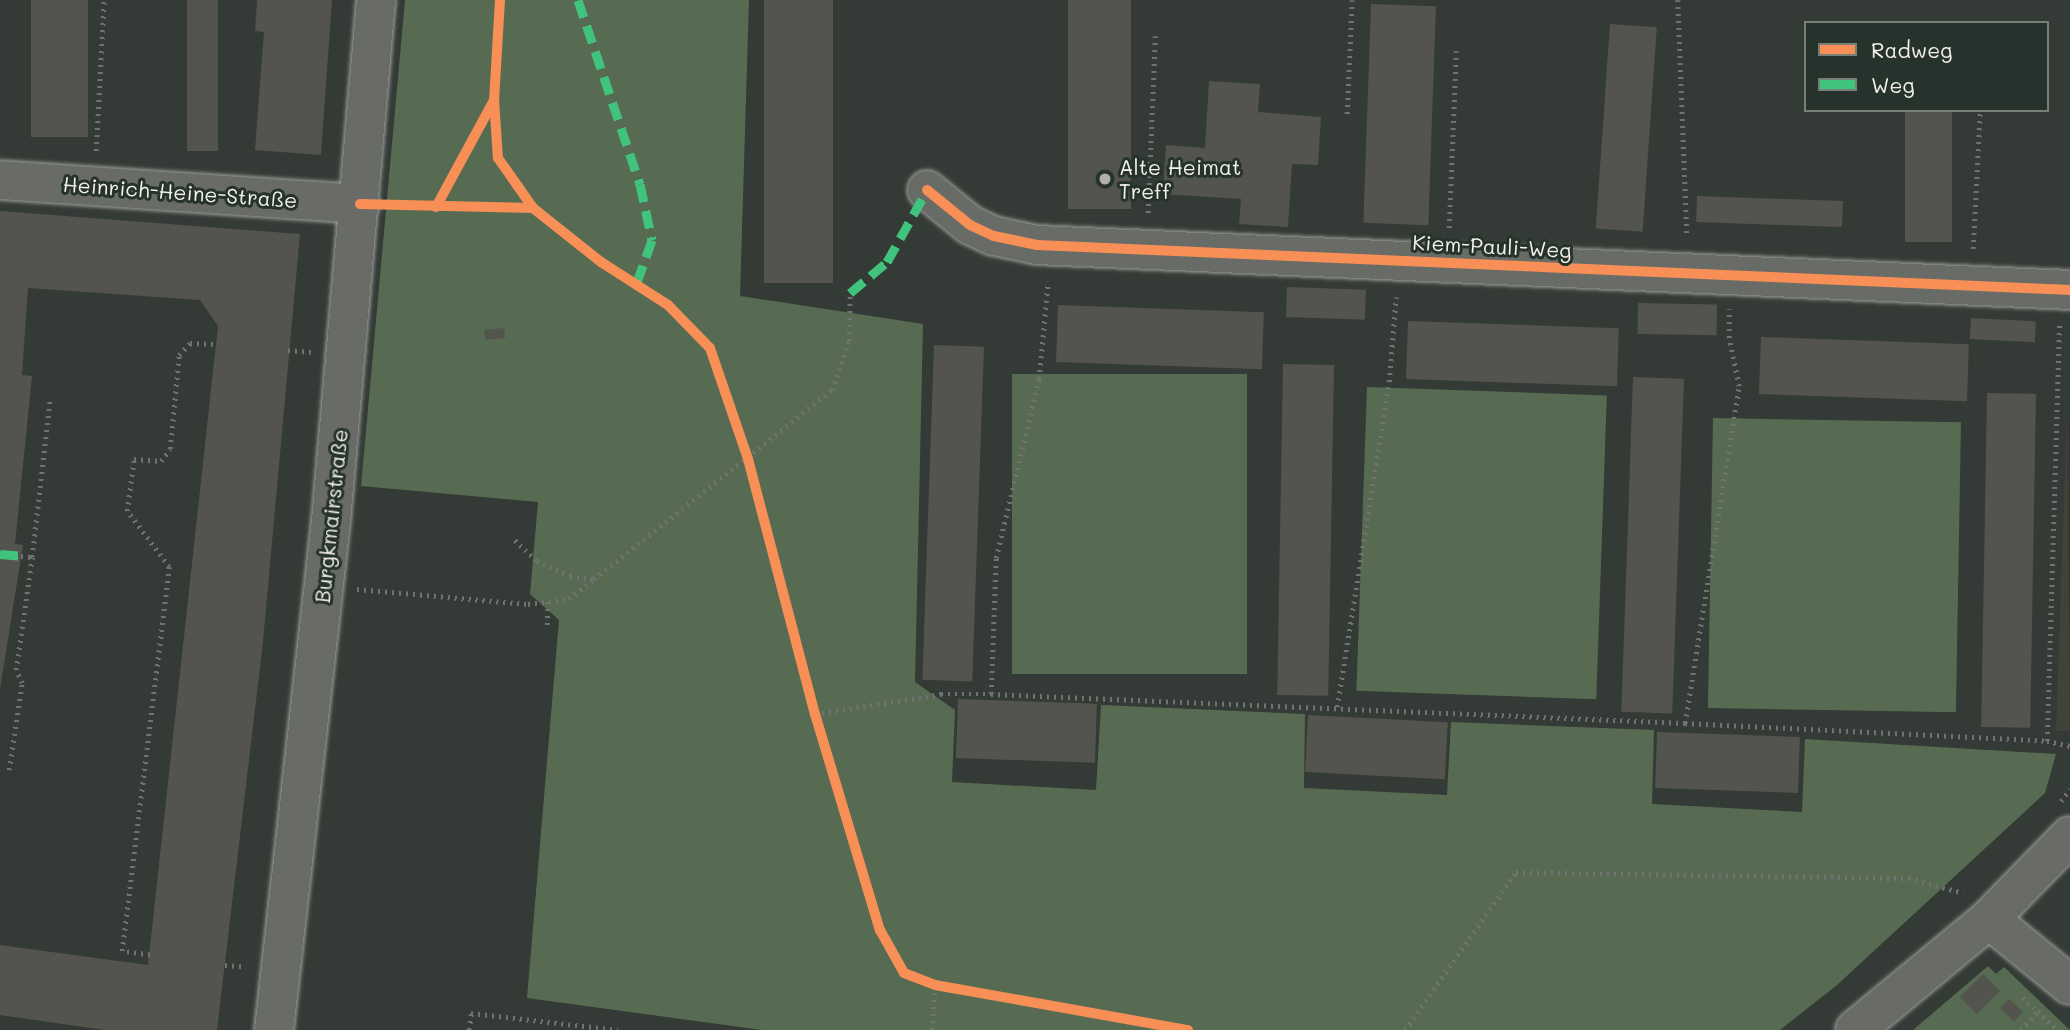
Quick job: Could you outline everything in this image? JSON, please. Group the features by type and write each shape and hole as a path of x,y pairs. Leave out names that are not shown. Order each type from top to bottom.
{"street":[{"name":"Burgkmairstraße","path":"274,1030 312,710 360,204 376,0"},
{"name":"Heinrich-Heine-Straße","path":"0,180 360,204"},
{"name":"Kiem-Pauli-Weg","path":"927,190 970,225 994,236 1051,246 1972,285 2065,304"},
{"path":"1855,1030 1975,907 2070,836"},
{"path":"1975,907 2070,985"}],"path":[{"path":"94,186 104,0"},
{"path":"1347,114 1352,0"},
{"path":"1678,0 1688,275"},
{"path":"1147,250 1155,36"},
{"path":"1448,264 1456,51"},
{"path":"1972,285 1980,112"},
{"path":"991,694 996,558 1039,379 1051,246"},
{"path":"1337,707 1389,382 1399,261"},
{"path":"1685,723 1739,386 1729,338 1729,276"},
{"path":"346,588 528,604 569,599 832,390 849,341 850,293"},
{"path":"2047,741 2065,304"},
{"path":"149,955 122,951 169,567 127,511 134,459 161,461 170,449 179,355 190,343 216,344"},
{"path":"9,770 22,682 16,670 50,400"},
{"path":"748,458 751,471"},
{"path":"515,540 537,561 569,576 594,579"},
{"path":"21,556 32,557"},
{"path":"547,625 548,602"},
{"path":"815,714 941,694 991,694 1685,723 2047,741 2070,746"},
{"path":"812,701 819,726"},
{"path":"1405,1030 1516,872 1909,877 1975,907"},
{"path":"932,1030 935,985"},
{"path":"2018,992 2057,1030"},
{"path":"2021,1030 2038,1012"},
{"path":"469,1030 471,1013 618,1030"}],"shaded area":[{"path":"2067,414 2070,731 2056,731"}],"green space":[{"path":"405,0 749,0 740,296 923,324 915,682 955,710 952,782 1096,790 1101,705 1305,714 1304,788 1447,795 1451,722 1654,730 1652,804 1802,812 1805,739 2056,754 2045,793 1837,985 1780,1030 762,1030 527,998 559,620 530,594 538,502 361,486"},
{"path":"1012,374 1247,374 1247,674 1012,674"},
{"path":"1367,387 1607,395 1596,699 1356,691"},
{"path":"1713,418 1961,422 1956,712 1708,708"},
{"path":"1988,966 1996,974 2004,967 2070,1030 1913,1030"}],"building":[{"path":"31,0 88,0 88,137 31,137"},
{"path":"187,0 218,0 218,151 187,151"},
{"path":"257,0 332,0 321,155 255,150 264,32 255,31"},
{"path":"764,0 833,0 833,283 764,283"},
{"path":"1068,0 1131,0 1131,209 1068,209"},
{"path":"1371,4 1436,6 1428,225 1363,223"},
{"path":"1610,24 1657,27 1643,232 1596,229"},
{"path":"1209,81 1260,84 1258,112 1321,117 1318,165 1292,164 1288,227 1239,224 1241,199 1163,194 1166,145 1205,148"},
{"path":"1905,112 1952,112 1952,242 1905,242"},
{"path":"1697,196 1843,201 1842,227 1696,222"},
{"path":"0,211 300,234 263,642 217,1030 105,1030 0,1015 0,945 148,965 218,326 200,300 28,288 22,375 32,376 15,544 23,545 0,689"},
{"path":"1287,287 1366,290 1365,320 1286,317"},
{"path":"1638,303 1717,304 1716,335 1637,334"},
{"path":"1058,305 1264,312 1262,369 1056,362"},
{"path":"1971,318 2036,321 2035,342 1970,339"},
{"path":"1408,321 1619,328 1617,386 1406,379"},
{"path":"504,328 505,338 485,340 484,330"},
{"path":"1761,337 1969,344 1967,401 1759,394"},
{"path":"934,345 984,347 972,682 922,680"},
{"path":"1283,364 1334,365 1328,696 1277,695"},
{"path":"1633,377 1684,379 1672,714 1621,712"},
{"path":"1987,393 2036,394 2030,728 1981,727"},
{"path":"958,699 1097,704 1095,763 956,758"},
{"path":"1308,715 1448,722 1445,779 1305,772"},
{"path":"1657,732 1800,737 1798,793 1655,788"},
{"path":"1983,974 2000,991 1977,1014 1960,997"},
{"path":"2009,999 2023,1012 2014,1021 2000,1009"}],"marked path":[{"path":"578,0 640,184 652,240 636,285"},
{"path":"850,293 887,262 927,190"},
{"path":"0,554 21,556"}],"cycle path":[{"path":"500,0 494,100 498,158 533,208 601,262 668,305 710,348 748,459 815,714 880,930 904,973 935,985 1188,1030"},
{"path":"436,207 494,100"},
{"path":"927,190 970,225 994,236 1037,245 2070,290"},
{"path":"360,204 533,208"}],"place":[{"name":"Alte Heimat Treff","path":"1105,179"}]}
